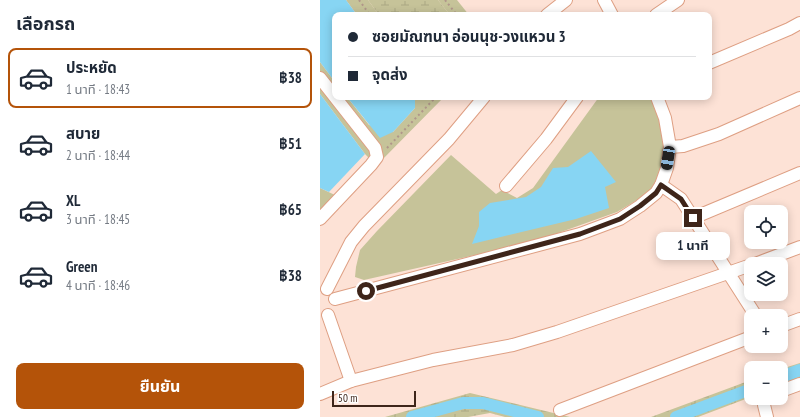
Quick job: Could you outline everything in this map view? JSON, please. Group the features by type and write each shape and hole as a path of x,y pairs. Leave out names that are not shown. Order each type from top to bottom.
{"street":[{"path":"551,12 566,0"},
{"path":"604,0 610,12"},
{"path":"660,12 678,0"},
{"path":"712,62 789,29 800,22"},
{"path":"320,78 332,93"},
{"path":"670,147 683,146 720,134 800,98"},
{"path":"320,219 377,157 375,148 337,100"},
{"path":"351,381 324,315 334,309 336,301 334,294 324,288 355,236 449,138 481,100"},
{"path":"506,186 546,139 575,100"},
{"path":"335,299 580,234 620,219 656,193 661,185 667,168 670,147 665,118 658,100"},
{"path":"693,218 800,173"},
{"path":"661,185 681,199 751,309"},
{"path":"775,257 800,248"},
{"path":"320,394 351,381 432,360 513,345 556,332 744,268"},
{"path":"788,323 800,319"},
{"path":"560,410 744,340"},
{"path":"788,388 800,384"},
{"path":"764,405 767,417"}],"path":[{"path":"359,0 368,12"},
{"path":"445,0 455,12"},
{"path":"377,157 431,100"}],"green space":[{"path":"346,0 368,0 377,12 355,12"},
{"path":"368,0 438,0 448,12 377,12"},
{"path":"438,0 457,0 467,12 448,12"},
{"path":"320,62 332,78 332,100 349,100 369,125 393,132 415,108 415,100 441,100 380,162 368,157 365,154 320,94"},
{"path":"597,100 657,100 670,172 649,193 617,212 533,242 364,280 355,277 360,250 451,155 496,194 502,190 517,198 533,188"},
{"path":"320,188 337,196 320,212"},
{"path":"800,363 800,379 788,383 788,367"},
{"path":"744,383 744,400 698,417 651,417"},
{"path":"470,393 570,417 505,417 490,413 468,417 385,417"}],"water":[{"path":"320,0 346,0 355,12 332,12 332,78 320,62"},
{"path":"320,94 365,154 329,192 320,188"},
{"path":"349,100 415,100 415,108 393,132 380,138"},
{"path":"591,151 616,182 605,187 609,208 576,219 472,244 479,226 479,212 490,203 526,197 541,187 553,168 568,167"}],"waterway":[{"path":"788,374 800,370"},
{"path":"676,417 744,392"},
{"path":"412,417 463,403 483,403 538,417"}],"route":[{"path":"366,291 580,234 620,219 656,193 661,185 681,199 693,218"}]}
